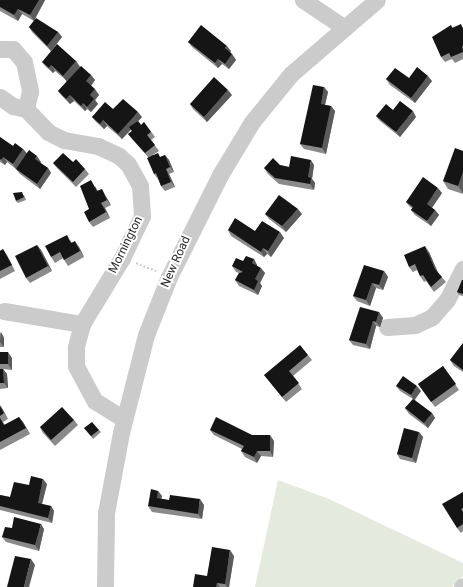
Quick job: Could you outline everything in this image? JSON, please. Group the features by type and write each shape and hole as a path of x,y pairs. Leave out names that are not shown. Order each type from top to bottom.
{"street":[{"path":"303,0 345,28"},
{"name":"New Road","path":"105,587 106,513 124,419 146,335 169,277 220,174 252,122 291,74 377,0"},
{"path":"0,49 13,49 24,62 30,91 26,109"},
{"name":"Mornington","path":"0,97 13,106 26,109 48,132 64,140 110,150 120,156 134,173 140,186 142,216 122,258 82,324 76,347 76,366 95,401 124,419"},
{"path":"387,326 415,325 432,317 447,300 463,269"},
{"path":"4,311 82,324"}],"path":[{"path":"122,258 169,277"}],"shaded area":[{"path":"278,480 329,499 463,563 463,576 452,587 255,587"}],"building":[{"path":"0,0 39,0 30,15 18,9 14,15 0,7"},
{"path":"36,18 58,32 47,46 29,27"},
{"path":"461,24 463,29 463,52 451,57 449,53 441,57 432,37 451,25 452,28"},
{"path":"201,25 227,46 225,48 232,54 225,64 218,59 215,63 188,42"},
{"path":"57,44 76,61 63,76 51,65 49,68 42,62"},
{"path":"81,66 91,75 86,81 95,89 90,95 94,99 87,107 83,103 81,106 70,95 66,99 58,91"},
{"path":"417,67 428,76 411,98 386,79 395,68 409,78"},
{"path":"214,77 228,90 204,117 190,104"},
{"path":"313,85 324,87 321,104 331,106 322,148 300,144"},
{"path":"123,99 138,112 118,134 103,120 100,124 92,117 105,102 113,109"},
{"path":"400,101 413,111 396,132 376,116 386,104 393,110"},
{"path":"138,121 141,125 144,122 151,132 147,135 155,145 145,153 128,134 132,131 129,127"},
{"path":"0,137 13,146 15,143 23,149 13,164 3,157 1,160 0,159"},
{"path":"455,148 463,151 463,172 458,186 443,181"},
{"path":"29,150 37,156 35,159 48,168 37,184 16,169"},
{"path":"63,153 73,162 76,159 85,169 73,182 53,163"},
{"path":"158,153 160,157 165,155 170,167 166,169 171,182 161,186 156,173 154,174 147,158"},
{"path":"291,156 311,160 308,177 311,178 310,184 275,178 264,168 273,158 280,165 289,167"},
{"path":"423,177 438,188 427,204 435,210 427,221 411,210 413,207 406,202"},
{"path":"91,180 97,191 102,189 107,200 101,203 106,212 89,222 84,212 89,209 80,186"},
{"path":"22,192 24,197 16,201 13,193"},
{"path":"279,195 298,209 282,226 265,214"},
{"path":"235,218 255,231 262,221 280,232 268,251 263,248 261,252 228,230"},
{"path":"67,235 71,243 75,241 80,251 64,260 60,252 51,257 45,246"},
{"path":"37,245 48,266 26,278 15,256"},
{"path":"425,246 435,269 442,277 431,287 423,275 420,276 415,264 409,267 404,255"},
{"path":"3,249 12,265 0,271 0,251"},
{"path":"246,256 254,259 252,263 261,268 255,279 258,281 254,290 235,280 239,273 243,272 232,266 236,258 243,261"},
{"path":"364,265 384,271 379,285 372,283 366,300 353,296"},
{"path":"463,280 463,294 457,292"},
{"path":"360,307 379,312 376,322 373,321 366,344 349,340"},
{"path":"463,343 463,370 450,360"},
{"path":"300,345 308,355 289,371 299,383 282,397 264,375"},
{"path":"0,352 8,352 8,364 0,364"},
{"path":"443,366 456,384 431,402 418,384"},
{"path":"0,369 3,369 4,383 0,383"},
{"path":"403,376 417,386 411,395 396,386"},
{"path":"413,399 432,413 424,423 405,408"},
{"path":"0,406 4,413 0,416"},
{"path":"62,407 74,420 51,440 40,427"},
{"path":"19,417 26,428 0,442 0,418 4,425"},
{"path":"216,417 252,435 270,435 270,451 257,451 254,457 241,451 244,446 210,430"},
{"path":"92,422 99,430 91,436 84,428"},
{"path":"404,428 419,432 412,458 397,454"},
{"path":"31,476 43,479 38,503 51,506 48,518 0,506 0,495 10,497 14,482 29,485"},
{"path":"151,489 158,491 157,498 169,500 170,495 200,499 198,514 148,506"},
{"path":"463,492 463,508 461,509 463,512 463,524 457,528 442,504"},
{"path":"14,517 41,524 35,545 2,537 5,527 12,528"},
{"path":"212,547 230,550 225,584 217,583 216,587 193,587 195,574 207,576"},
{"path":"15,556 31,559 24,587 7,587"}]}
